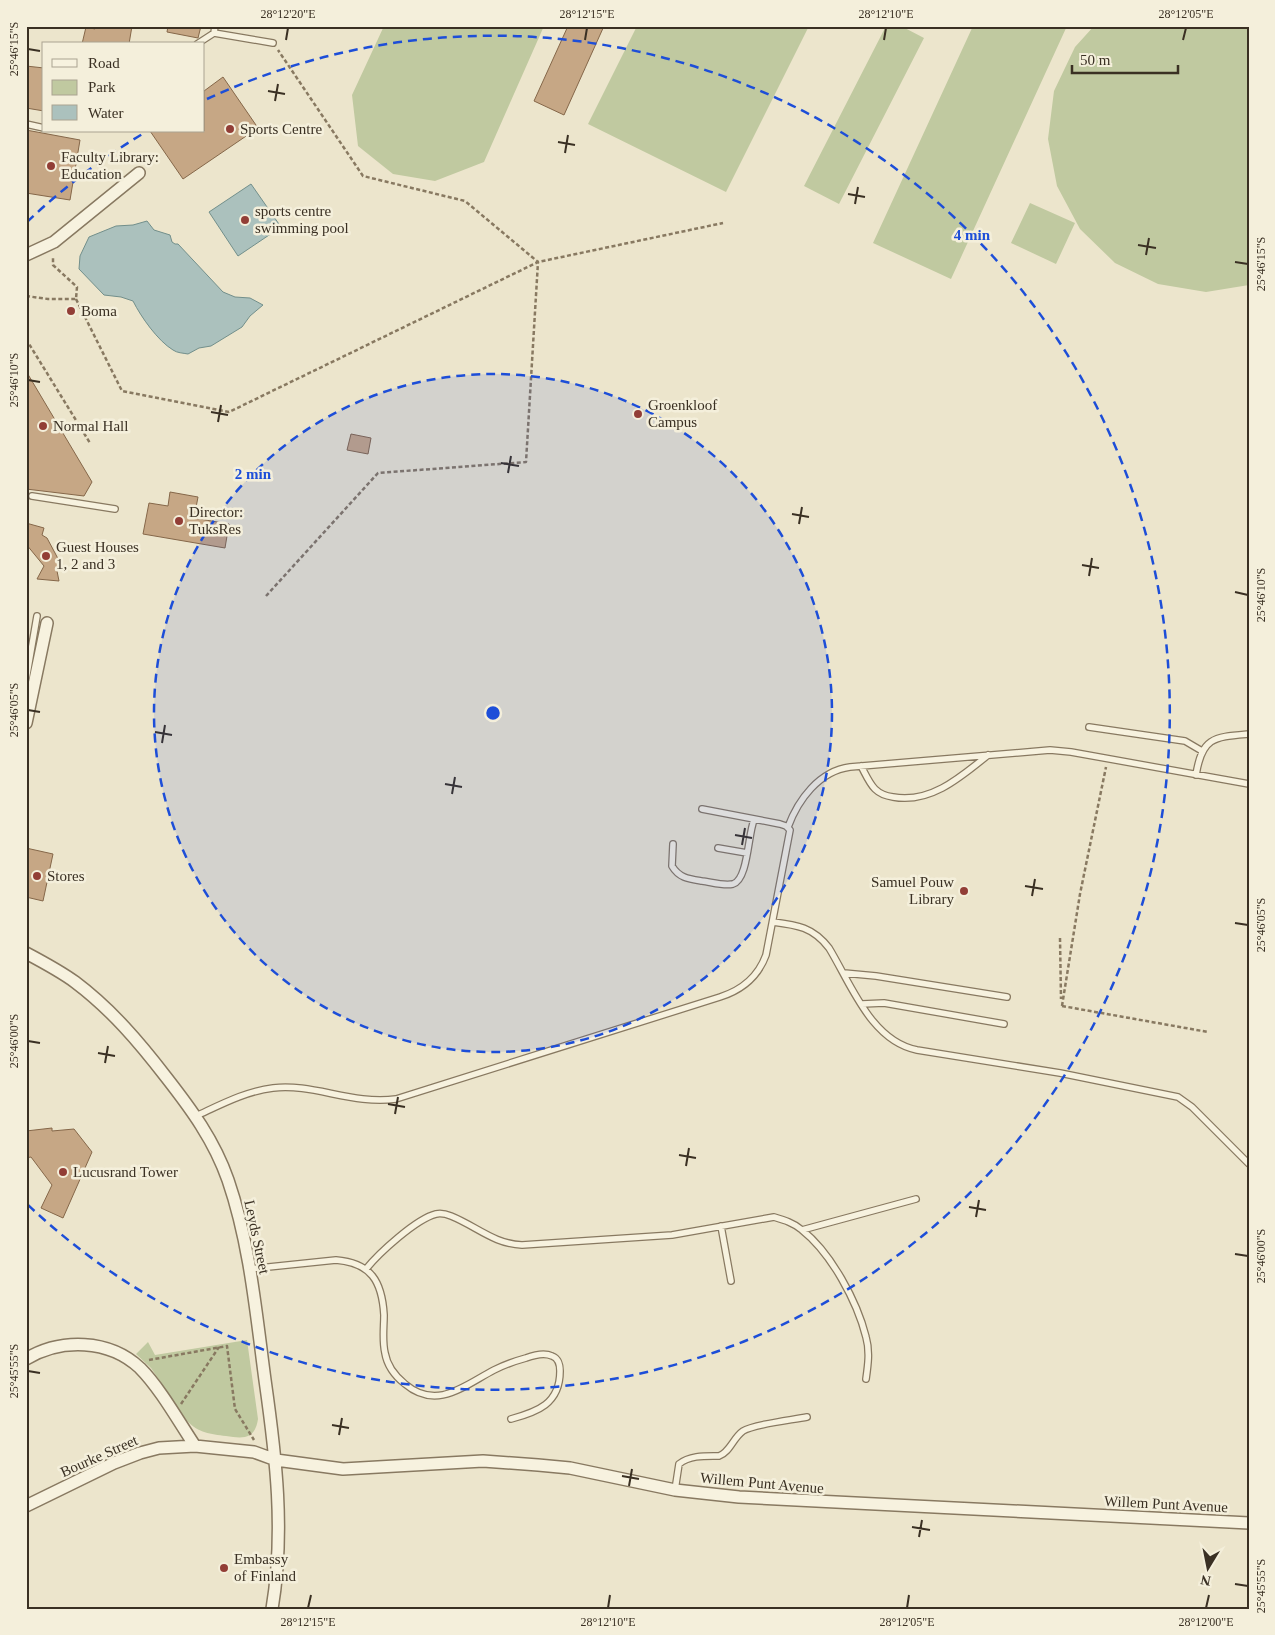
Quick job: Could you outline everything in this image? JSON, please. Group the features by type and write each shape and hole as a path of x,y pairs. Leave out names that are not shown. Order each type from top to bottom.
{"street":[{"path":"26,255 54,242 139,173"},
{"path":"26,723 47,624"},
{"name":"Leyds Street","path":"26,953 74,980 137,1039 196,1116 213,1144 227,1178 242,1229 249,1269 276,1460 279,1543 272,1609"},
{"path":"26,1359 46,1349 63,1345 86,1344 111,1350 134,1363 147,1376 195,1446"},
{"name":"Bourke Street","path":"26,1506 114,1463 159,1448 195,1446 254,1452 276,1460"},
{"name":"Willem Punt Avenue","path":"276,1460 343,1469 461,1462 504,1462 570,1468 675,1490 739,1498 1249,1523"}],"lane":[{"path":"199,42 214,30 273,42"},
{"path":"26,124 42,128"},
{"path":"32,496 115,509"},
{"path":"26,680 37,616"},
{"path":"1090,727 1185,741 1202,751"},
{"path":"1196,775 1202,751 1210,742 1218,737 1249,734"},
{"path":"196,1116 250,1093 274,1088 302,1089 369,1101 396,1099 729,994 749,981 761,966 768,948 789,838 790,830 788,827 797,806 823,777 838,769 1050,750 1071,752 1249,784"},
{"path":"861,766 878,792 887,796 910,799 926,795 951,783 988,755"},
{"path":"702,809 754,820 758,819 788,827"},
{"path":"673,844 672,866 678,873 689,879 726,885 734,884 740,879 754,820"},
{"path":"718,848 747,853"},
{"path":"773,922 803,927 816,933 829,948 875,1025 888,1037 909,1049 1060,1073 1178,1097 1192,1107 1249,1164"},
{"path":"844,973 876,976 1007,997"},
{"path":"862,1004 884,1003 1004,1024"},
{"path":"802,1230 916,1199"},
{"path":"366,1269 380,1252 396,1238 436,1214 449,1215 491,1238 517,1245 672,1235 774,1217 787,1221 802,1230 837,1270 856,1305 866,1338 868,1360 866,1379"},
{"path":"721,1226 731,1281"},
{"path":"249,1269 336,1260 346,1261 366,1269 373,1275 380,1291 384,1315 384,1343 390,1367 400,1380 419,1392 430,1395 446,1395 475,1382 494,1370 514,1362 544,1354 556,1358 560,1365 560,1378 557,1388 548,1403 535,1412 511,1419"},
{"path":"675,1490 679,1464 684,1460 719,1456 744,1430 807,1417"}],"path":[{"path":"273,42 363,176 465,201 538,262"},
{"path":"54,242 53,265 77,287 76,299 122,391 229,412 538,262 723,223"},
{"path":"266,596 378,473 526,462 538,262"},
{"path":"26,296 48,299 76,299"},
{"path":"26,339 90,442"},
{"path":"1062,1006 1080,894 1108,759"},
{"path":"1060,938 1062,1006"},
{"path":"1062,1006 1208,1032"},
{"path":"134,1363 227,1346 235,1409 264,1456"},
{"path":"174,1415 219,1347"}],"green space":[{"path":"384,26 544,26 484,162 435,181 393,174 358,146 352,95"},
{"path":"637,26 809,26 726,192 588,124"},
{"path":"886,26 901,26 924,38 839,204 804,186"},
{"path":"973,26 1067,26 951,279 873,243"},
{"path":"1094,26 1249,26 1249,285 1206,292 1158,284 1115,263 1080,229 1057,186 1048,139 1054,91 1075,47"},
{"path":"1030,203 1075,223 1056,264 1011,243"},
{"path":"247,1340 258,1419 254,1431 248,1436 243,1437 210,1434 191,1425 151,1368 136,1354 148,1342 155,1355"}],"water":[{"name":"sports centre swimming pool","path":"251,184 281,227 238,256 209,212"},
{"path":"147,221 154,230 170,235 172,242 178,244 223,292 235,297 250,298 263,305 250,316 242,327 211,346 199,348 188,354 176,352 167,346 150,328 133,301 104,295 79,269 80,256 89,237 116,226 133,225"}],"building":[{"path":"95,26 132,26 129,42 82,42 86,27 95,29"},
{"path":"168,26 201,26 198,38 167,32"},
{"path":"568,26 604,26 564,115 534,101"},
{"path":"26,66 42,68 42,111 26,108"},
{"name":"Sports Centre","path":"223,77 258,128 183,179 151,132 205,132 205,90"},
{"name":"Faculty Library: Education","path":"26,130 80,140 70,200 26,193"},
{"name":"Normal Hall","path":"26,371 92,482 84,496 26,489"},
{"path":"351,434 371,438 368,454 347,450"},
{"name":"Director: TuksRes","path":"170,492 198,497 194,518 229,524 225,548 143,534 149,503 168,506"},
{"name":"Guest Houses 1, 2 and 3","path":"26,523 44,528 42,535 47,538 63,568 57,571 59,581 37,579 44,566 26,544"},
{"name":"Stores","path":"26,848 53,854 43,901 26,897"},
{"name":"Lucusrand Tower","path":"52,1128 52,1131 74,1129 92,1152 63,1218 41,1208 52,1185 31,1157 26,1158 26,1131"}],"place":[{"name":"Sports Centre","path":"230,129"},
{"name":"Faculty Library: Education","path":"51,166"},
{"name":"sports centre swimming pool","path":"245,220"},
{"name":"Boma","path":"71,311"},
{"name":"Groenkloof Campus","path":"638,414"},
{"name":"Normal Hall","path":"43,426"},
{"name":"Director: TuksRes","path":"179,521"},
{"name":"Guest Houses 1, 2 and 3","path":"46,556"},
{"name":"Stores","path":"37,876"},
{"name":"Samuel Pouw Library","path":"964,891"},
{"name":"Lucusrand Tower","path":"63,1172"},
{"name":"Embassy of Finland","path":"224,1568"}]}
